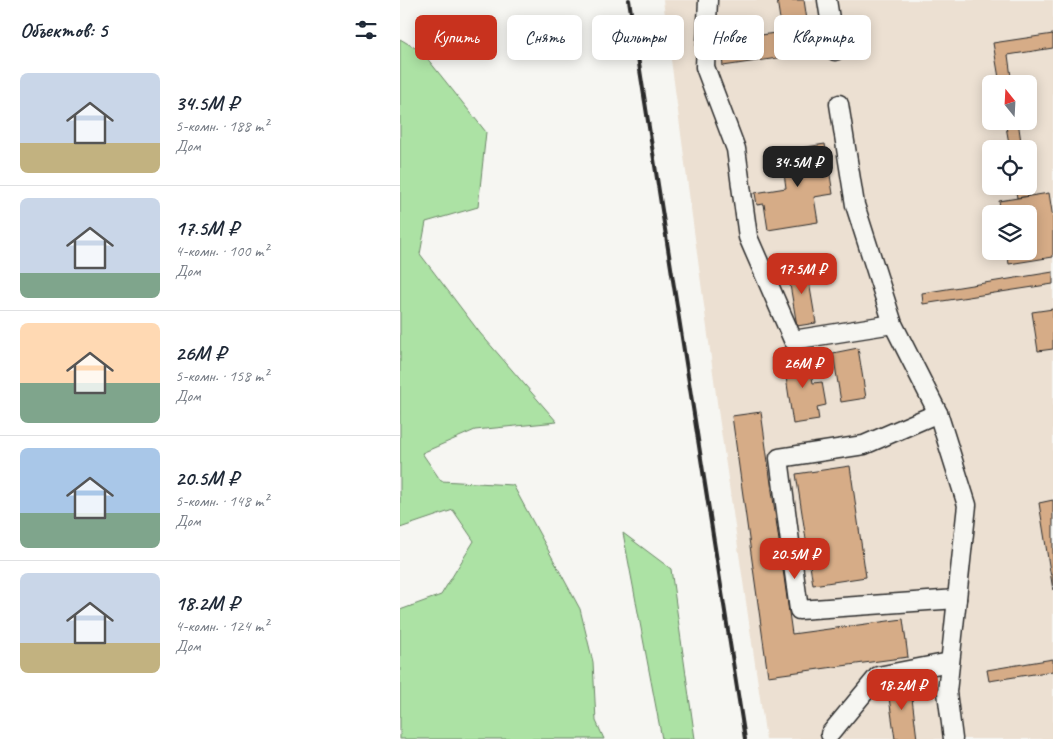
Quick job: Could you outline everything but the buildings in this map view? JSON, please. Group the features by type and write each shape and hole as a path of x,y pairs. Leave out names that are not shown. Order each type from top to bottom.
{"street":[{"path":"708,0 706,67 736,149 748,237 793,340 893,324"},
{"path":"827,0 829,15"},
{"path":"838,104 855,205 893,324 938,413 967,505 947,692 953,739"},
{"path":"938,413 864,445 779,458 799,610 957,599"},
{"path":"830,734 878,676 950,662"}],"shaded area":[{"path":"663,0 1053,0 1053,739 766,739 719,417 671,60 684,60 684,15 665,15"}],"green space":[{"path":"400,39 415,48 415,60 428,60 486,132 478,207 426,222 420,254 480,333 557,422 475,430 422,453 441,481 513,485 580,609 593,662 596,721 604,739 400,739 400,610 441,595 474,541 453,510 400,528"},
{"path":"623,533 671,569 695,739 662,739"}],"railway":[{"path":"629,0 745,739"}]}
